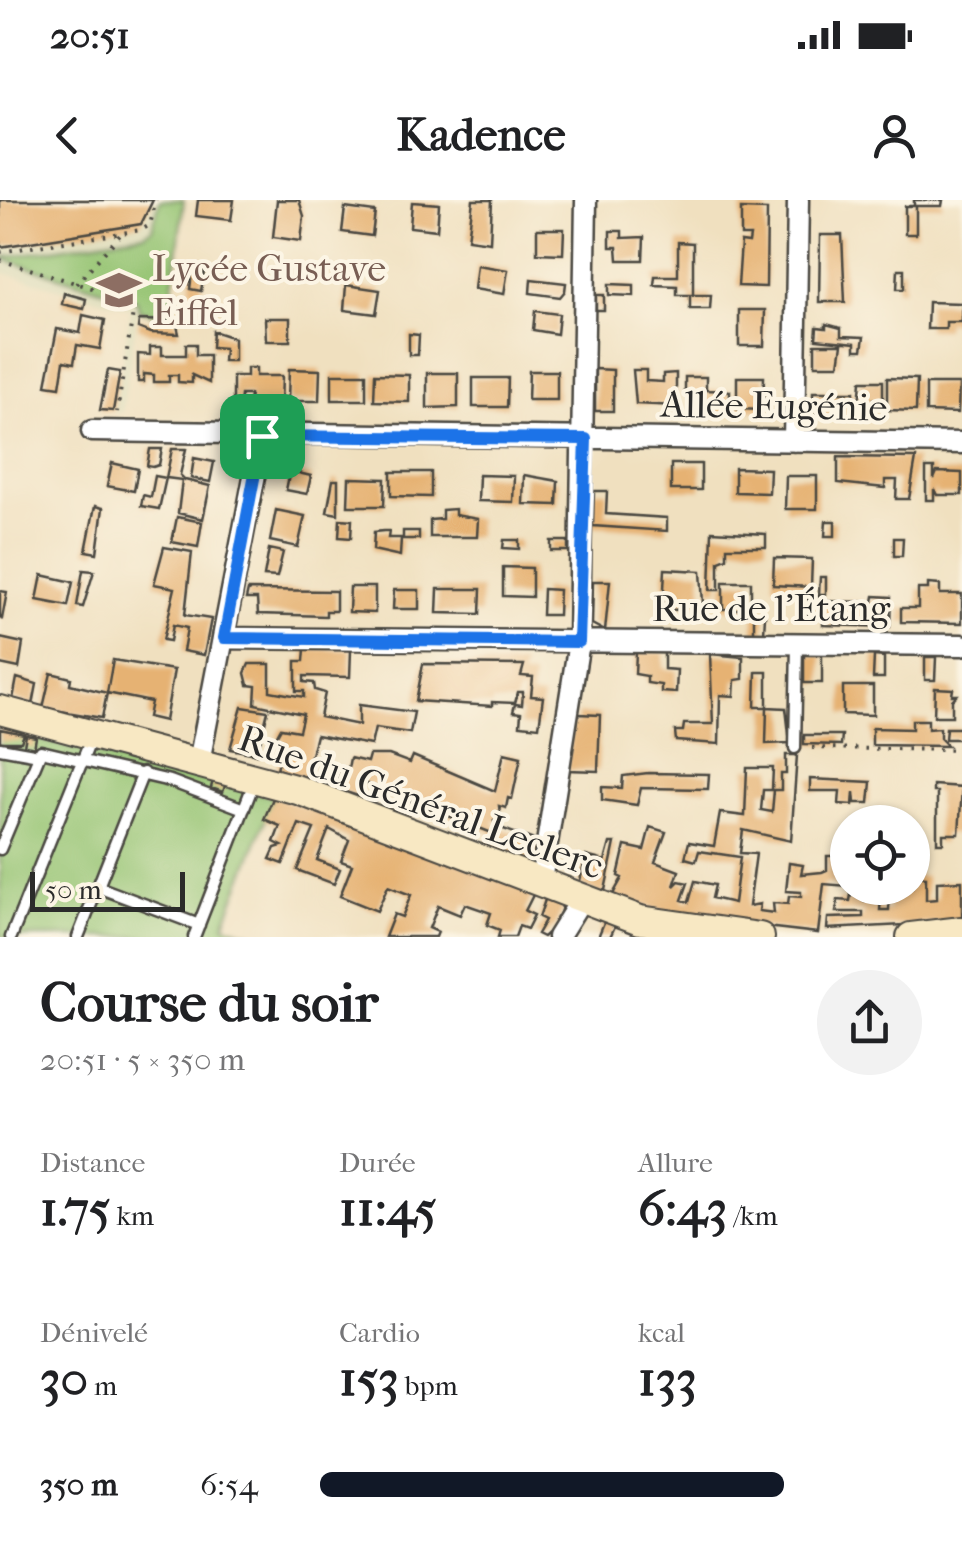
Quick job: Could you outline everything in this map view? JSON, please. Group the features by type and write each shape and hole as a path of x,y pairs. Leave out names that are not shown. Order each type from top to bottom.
{"main road":[{"name":"Rue du Général Leclerc","path":"0,710 88,748 199,762 348,807 640,920 760,937"},
{"path":"911,937 962,931"}],"street":[{"path":"541,881 579,642 586,439 586,200"},
{"path":"794,441 798,200"},
{"name":"Allée Eugénie","path":"92,431 962,444"},
{"path":"199,762 262,436"},
{"name":"Rue de l'Étang","path":"224,638 962,645"},
{"path":"558,937 581,900"}],"lane":[{"path":"795,748 797,644"},
{"path":"0,748 39,755"},
{"path":"11,937 88,748"},
{"path":"0,849 41,751 88,748 143,774 244,809"},
{"path":"78,937 143,774"},
{"path":"194,937 256,779"},
{"path":"98,886 199,925"}],"path":[{"path":"0,252 146,228 156,200"},
{"path":"76,284 122,233"},
{"path":"0,260 135,301 117,432"},
{"path":"795,748 962,750"}],"shaded area":[{"name":"Lycée Gustave Eiffel","path":"0,200 184,200 169,318 138,310 122,413 114,411 131,308 0,272"}],"green space":[{"path":"160,200 184,200 169,318 139,310 137,300 0,258 144,234 152,229"},
{"path":"0,730 274,797 224,925 260,937 0,937"}],"building":[{"path":"0,200 153,200 141,224 0,247"},
{"path":"198,200 234,200 231,220 196,216"},
{"path":"277,200 299,200 304,216 301,241 273,237"},
{"path":"473,200 492,200 490,242 468,239"},
{"path":"914,200 943,200 942,206 916,206 916,234 905,234 905,206 914,206"},
{"path":"412,202 439,204 437,230 410,227"},
{"path":"345,208 375,212 372,236 342,232"},
{"path":"741,209 767,210 766,287 738,286 741,242 749,243 750,236 741,236"},
{"path":"537,229 564,229 563,254 537,253"},
{"path":"610,231 622,231 622,238 644,237 643,260 618,260 617,247 610,247"},
{"path":"820,235 842,235 845,302 819,302"},
{"path":"678,242 693,243 693,295 677,295 677,286 654,285 655,276 678,276"},
{"path":"193,264 205,266 201,291 190,289"},
{"path":"477,265 508,270 504,294 474,289"},
{"path":"898,269 904,269 904,289 897,289"},
{"path":"531,279 566,283 565,291 560,297 530,293"},
{"path":"609,284 634,285 634,296 609,295"},
{"path":"346,285 380,290 376,314 344,310"},
{"path":"64,293 86,299 84,309 62,304"},
{"path":"596,295 604,295 604,310 596,310"},
{"path":"690,295 711,295 710,309 690,309"},
{"path":"928,302 962,303 962,322 946,322 946,329 927,329"},
{"path":"739,310 765,310 764,346 739,346"},
{"path":"535,311 559,314 557,334 533,330"},
{"path":"83,315 105,320 100,349 77,345 74,363 64,361 60,387 46,385 57,329 80,333"},
{"path":"265,318 290,318 290,341 266,341"},
{"path":"139,320 176,321 179,334 151,333 138,328"},
{"path":"826,324 841,328 841,336 864,337 862,350 855,350 855,343 816,339 817,327 826,328"},
{"path":"213,331 234,338 234,361 223,361 224,348 212,347"},
{"path":"409,334 419,335 418,355 409,355"},
{"path":"186,344 196,344 196,355 209,355 209,383 192,375 192,383 178,382 178,375 169,375 169,382 154,382 154,375 144,374 144,382 138,382 138,354 150,355 150,347 162,347 162,355 186,355"},
{"path":"815,344 842,344 839,365 815,365"},
{"path":"247,368 256,368 256,376 282,376 281,404 249,404 250,395 241,395 240,404 233,404 233,376 247,376"},
{"path":"289,369 320,370 319,401 288,401"},
{"path":"595,369 613,370 613,411 595,411"},
{"path":"108,370 120,372 113,411 100,410"},
{"path":"633,370 646,370 646,381 663,382 663,374 676,373 676,406 636,404"},
{"path":"529,371 557,371 557,400 528,400"},
{"path":"427,373 458,373 458,407 427,408"},
{"path":"332,374 366,374 366,400 332,400"},
{"path":"375,374 409,375 409,402 374,401"},
{"path":"685,377 706,377 706,390 730,391 730,414 699,413 691,404 692,391 685,391"},
{"path":"737,377 764,377 763,410 737,409"},
{"path":"473,378 508,378 507,407 473,407"},
{"path":"887,378 917,379 916,411 887,410"},
{"path":"861,381 883,381 883,399 873,399 873,418 858,418"},
{"path":"926,384 959,384 958,413 926,412"},
{"path":"813,392 854,392 854,415 813,414"},
{"path":"150,449 162,449 159,465 147,466"},
{"path":"172,449 186,449 180,475 210,486 203,519 178,513 182,480 166,478"},
{"path":"838,457 916,458 909,499 896,499 897,480 885,480 885,488 838,483"},
{"path":"194,458 214,462 210,482 191,478"},
{"path":"112,463 138,469 134,491 107,486"},
{"path":"671,464 701,464 701,490 671,490"},
{"path":"735,468 770,469 769,493 735,492"},
{"path":"926,468 934,468 934,479 937,472 962,473 962,495 937,495 934,489 934,500 926,500"},
{"path":"290,471 311,476 307,494 286,490"},
{"path":"391,472 431,472 431,497 391,496"},
{"path":"479,475 514,476 513,502 478,501"},
{"path":"524,475 558,481 557,505 523,504"},
{"path":"155,476 166,478 159,509 141,506 143,495 151,497"},
{"path":"786,476 817,476 817,509 785,509"},
{"path":"349,478 385,479 384,506 348,506"},
{"path":"333,480 338,480 338,514 327,512"},
{"path":"594,491 607,491 606,514 667,518 667,531 593,526"},
{"path":"95,506 103,508 97,553 86,551"},
{"path":"455,509 455,515 478,519 477,537 430,537 430,520 442,519 442,510"},
{"path":"276,510 305,516 298,547 270,541"},
{"path":"177,517 202,522 198,547 172,542"},
{"path":"340,519 352,520 351,538 339,537"},
{"path":"826,521 835,521 835,536 825,536"},
{"path":"389,531 388,538 401,538 400,556 373,550 374,532"},
{"path":"403,531 419,531 419,539 403,539"},
{"path":"712,531 766,534 766,547 727,547 727,558 719,561 719,590 710,590"},
{"path":"894,538 903,538 902,556 894,556"},
{"path":"504,540 519,540 519,549 503,548"},
{"path":"551,541 568,541 568,551 551,551"},
{"path":"164,547 192,552 185,615 211,619 204,655 183,651 187,628 173,625 170,641 163,640 175,588 154,584"},
{"path":"269,549 283,552 277,577 264,576"},
{"path":"774,558 812,559 811,587 773,585"},
{"path":"503,567 532,568 532,597 503,596"},
{"path":"665,569 701,571 703,604 678,602 678,610 663,609"},
{"path":"83,570 94,571 83,607 77,606"},
{"path":"42,575 73,582 68,606 37,600"},
{"path":"820,577 826,577 826,594 819,594"},
{"path":"593,581 610,581 605,631 592,624"},
{"path":"723,582 751,582 751,609 723,609"},
{"path":"928,584 940,585 940,594 962,594 962,623 901,622 901,608 918,608 918,589 928,589"},
{"path":"350,587 375,587 375,613 349,612"},
{"path":"438,589 481,589 480,614 437,613"},
{"path":"543,589 559,590 558,615 542,615"},
{"path":"248,590 336,591 336,611 326,611 326,616 258,614 257,599 246,599"},
{"path":"394,590 419,590 419,609 393,609"},
{"path":"0,591 7,592 2,619 0,618"},
{"path":"819,595 819,617 808,616 808,598"},
{"path":"874,596 891,597 890,627 823,625 823,601 873,602"},
{"path":"754,616 765,616 764,633 754,633"},
{"path":"0,638 23,643 19,668 0,664"},
{"path":"305,649 351,650 350,677 304,676 304,682 314,683 315,690 325,693 320,717 359,725 359,705 414,712 410,733 375,728 371,745 316,735 306,775 315,778 315,782 277,769 284,740 276,737 281,728 299,731 303,714 255,704 256,686 248,685 245,673 249,664 270,664 270,691 304,697 304,691 296,691 296,661 304,661"},
{"path":"636,652 664,653 664,669 677,670 676,693 661,692 661,685 647,683 647,676 635,674"},
{"path":"710,654 743,657 743,679 735,680 734,696 720,695 719,744 676,741 675,731 683,731 684,724 713,724"},
{"path":"804,655 822,655 822,683 804,683"},
{"path":"874,656 884,657 884,678 873,678"},
{"path":"925,657 936,657 935,680 925,680"},
{"path":"113,660 174,670 165,721 148,717 151,702 107,693"},
{"path":"423,664 524,665 521,676 533,677 531,696 543,697 539,727 520,725 521,713 513,712 515,704 522,705 523,692 518,692 515,703 492,702 492,706 416,701"},
{"path":"756,672 767,672 767,707 755,707"},
{"path":"51,673 71,678 70,684 107,693 102,718 43,708"},
{"path":"17,678 37,684 33,705 13,699"},
{"path":"843,686 873,686 873,715 843,714"},
{"path":"935,688 953,689 952,695 957,695 952,700 952,716 934,716"},
{"path":"242,707 268,711 257,754 230,749"},
{"path":"767,707 786,708 790,743 766,744"},
{"path":"578,714 600,715 598,771 567,770 572,724 577,724"},
{"path":"912,720 928,720 928,729 940,728 940,738 948,746 872,745 872,728 912,729"},
{"path":"946,728 962,728 962,739 945,739"},
{"path":"0,729 24,734 21,742 0,742"},
{"path":"26,735 36,737 34,749 24,746"},
{"path":"804,735 842,735 841,745 804,744"},
{"path":"504,753 521,757 512,799 508,798 506,808 499,806 501,820 494,821 495,826 540,842 536,867 487,847 492,833 362,782 358,796 327,786 328,782 335,784 338,770 347,774 350,758 367,762 369,755 389,755 410,763 413,756 495,791"},
{"path":"786,755 797,755 791,841 743,830 740,853 756,854 749,906 760,904 759,911 774,913 773,903 788,904 789,896 801,897 801,892 786,891 789,863 803,865 801,874 822,872 827,870 830,856 830,884 824,884 818,933 697,919 611,898 622,878 618,876 625,846 644,850 650,827 666,832 655,862 679,871 674,886 679,881 688,883 682,900 689,902 695,881 715,885 712,898 734,903 740,857 699,851 696,861 685,858 689,842 714,846 720,813 745,816 747,768 773,768 772,790 763,790 761,810 772,812 774,790 781,790 781,774 786,774"},
{"path":"709,774 708,789 641,788 637,805 602,800 602,787 622,788 623,776"},
{"path":"810,779 871,782 869,803 855,803 854,792 853,805 839,804 840,791 810,791"},
{"path":"213,780 226,783 223,792 211,788"},
{"path":"933,785 962,787 959,834 943,834 943,843 937,843 937,792 933,792"},
{"path":"274,796 535,891 525,911 534,915 527,929 519,926 515,937 498,937 500,930 487,925 491,913 465,904 460,915 438,906 429,928 438,932 436,937 385,937 394,914 402,917 411,895 388,886 377,911 340,896 352,865 341,861 349,840 329,829 317,860 340,869 334,884 297,870 314,829 299,824 283,864 270,859 275,848 282,846 274,842 280,826 264,819"},
{"path":"610,843 615,843 604,895 579,885 586,856 605,861"},
{"path":"962,881 962,922 827,929 828,918 863,917 863,912 836,912 837,905 880,905 880,910 889,910 889,905 930,905 930,900 937,899 937,882"},
{"path":"547,894 564,901 556,925 543,937 537,934 545,920 539,917"},
{"path":"605,920 616,924 610,937 598,937"}],"place":[{"name":"Lycée Gustave Eiffel","path":"119,290"}],"route":[{"path":"262,436 586,439 579,642 224,638 262,436"}]}
